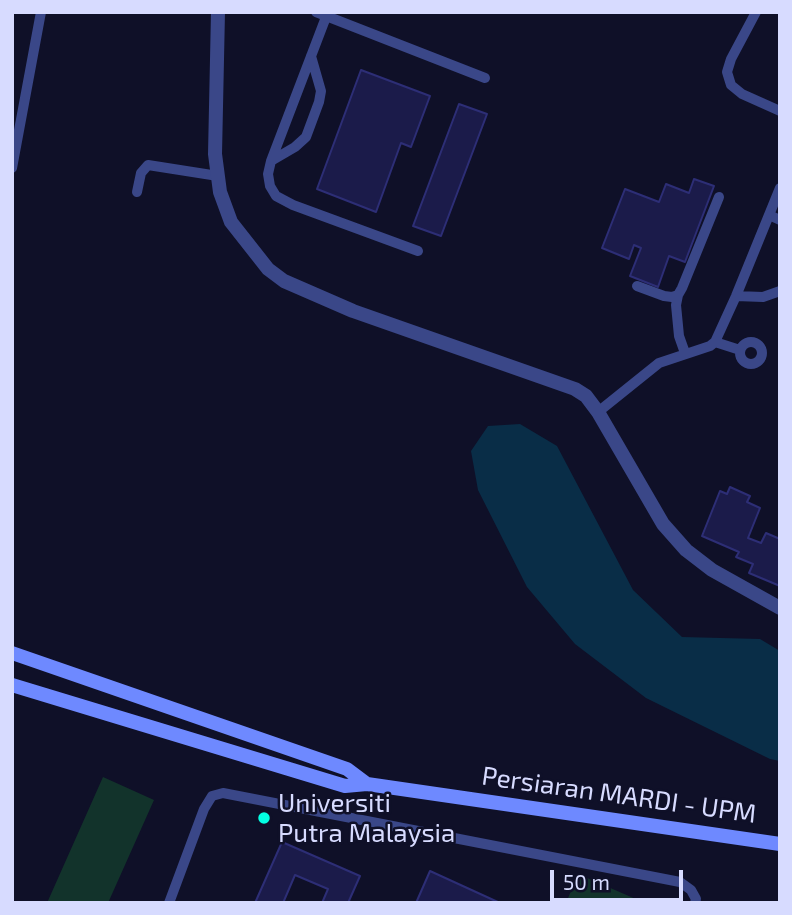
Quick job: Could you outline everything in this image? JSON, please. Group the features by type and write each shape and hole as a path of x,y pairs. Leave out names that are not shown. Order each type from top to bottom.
{"street":[{"path":"218,12 215,154 220,192 231,222 268,269 284,281 353,311 586,396 663,524 686,550 712,570 780,608"},
{"name":"Persiaran MARDI - UPM","path":"12,653 347,769 367,784"},
{"name":"Persiaran MARDI - UPM","path":"12,685 345,786 367,784 780,844"}],"lane":[{"path":"12,168 41,12"},
{"path":"757,12 731,59 727,72 731,85 742,94 780,111"},
{"path":"418,251 293,205 276,196 270,186 268,174 271,161 311,56 321,15 485,78"},
{"path":"271,161 306,137 321,91 311,56"},
{"path":"137,192 141,173 148,165 218,176"},
{"path":"598,412 659,363 715,342 780,188"},
{"path":"685,353 679,336 677,295 719,197"},
{"path":"769,215 780,220"},
{"path":"637,286 664,296 677,295"},
{"path":"736,296 763,297 780,291"},
{"path":"715,342 740,350"},
{"path":"169,903 204,809 212,796 223,793 680,882 691,890 696,899 695,903"}],"green space":[{"path":"103,777 154,800 108,903 47,903"},
{"path":"578,874 645,903 566,903"}],"water":[{"path":"520,424 557,446 633,590 682,637 760,639 780,651 780,761 770,759 646,698 575,644 527,587 478,490 471,451 488,426"}],"building":[{"path":"361,70 430,96 411,147 401,143 376,212 317,189"},
{"path":"459,104 487,114 441,236 413,226"},
{"path":"694,179 714,186 685,262 669,256 658,287 630,276 641,248 634,245 629,259 602,248 625,189 659,202 666,184 689,193"},
{"path":"730,487 750,496 747,502 760,508 748,538 761,543 766,533 780,539 780,586 749,573 753,564 736,557 739,552 702,536 720,491 727,494"},
{"path":"282,842 360,876 348,903 322,903 328,889 295,875 283,903 255,903"},
{"path":"430,871 500,903 416,903"}],"place":[{"name":"Universiti Putra Malaysia","path":"264,818"}]}
